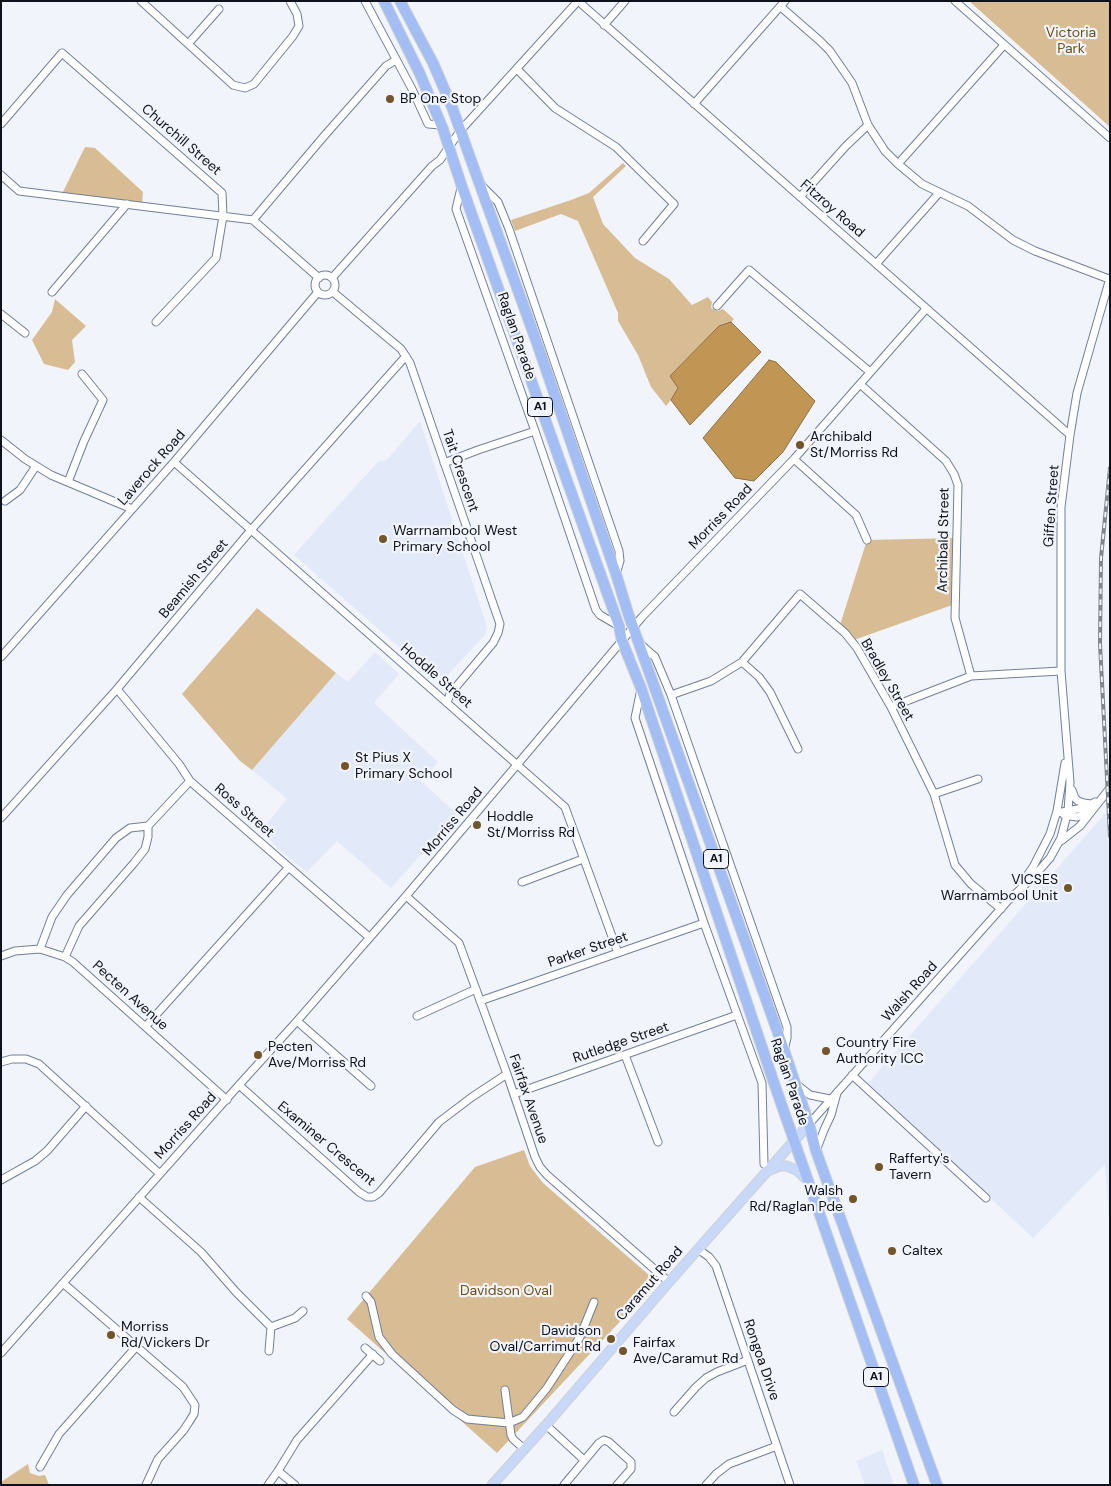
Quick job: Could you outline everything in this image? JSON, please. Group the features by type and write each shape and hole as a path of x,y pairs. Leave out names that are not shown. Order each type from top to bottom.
{"highway":[{"name":"Raglan Parade","path":"384,1 420,74 449,147 622,641 641,688 774,1083 914,1485"},
{"name":"Raglan Parade","path":"400,1 433,63 479,183 784,1050 816,1151 937,1485"},
{"path":"774,1083 793,1079"}],"main road":[{"name":"Caramut Road","path":"492,1485 698,1249 765,1168 809,1124"},
{"path":"765,1168 787,1166 798,1170 809,1182"}],"street":[{"path":"141,1 233,85 245,88 254,84 299,26 297,14 290,1"},
{"path":"365,1 412,89 428,124 441,125"},
{"path":"332,278 432,166 440,160 460,131 578,1"},
{"name":"Fitzroy Road","path":"578,1 1070,435"},
{"path":"604,25 625,1"},
{"path":"955,1 1110,138"},
{"path":"694,104 783,4 830,51 852,84 868,125 885,151 898,164 922,184 968,206 1001,232 1035,251 1110,279"},
{"path":"188,44 219,9"},
{"path":"898,164 1004,45"},
{"name":"Churchill Street","path":"1,124 62,53 222,193 223,216 216,258 156,322"},
{"path":"253,220 386,66 396,60"},
{"path":"517,69 555,108 616,147 674,204 643,241"},
{"path":"800,197 846,146 868,125"},
{"path":"1,175 19,191 253,220 319,278"},
{"name":"Raglan Parade","path":"462,187 456,208 596,610 600,615 618,626"},
{"path":"876,264 939,193"},
{"path":"52,292 127,204"},
{"path":"717,306 749,270 870,372"},
{"path":"325,276 332,278 335,285 333,292 324,295 318,292 315,285 319,278 325,276"},
{"name":"Giffen Street","path":"1068,813 1070,782 1061,671 1061,506 1077,392 1110,279"},
{"name":"Laverock Road","path":"1,657 174,462 318,292"},
{"name":"Tait Crescent","path":"333,292 401,349 410,363 500,624 493,643 450,694 447,703"},
{"name":"Morriss Road","path":"1,1353 406,896 602,663 794,459 926,309"},
{"path":"1,314 25,333"},
{"name":"Beamish Street","path":"1,818 117,689 251,530 406,356"},
{"path":"68,482 103,400 82,374"},
{"name":"Archibald Street","path":"860,384 946,461 954,474 958,485 955,618 971,676"},
{"path":"444,463 535,431"},
{"path":"1,440 25,459 52,475 132,509"},
{"path":"794,459 856,515 867,540"},
{"name":"Hoddle Street","path":"174,462 565,807 618,953"},
{"path":"5,501 20,490 36,466"},
{"name":"Bradley Street","path":"671,695 711,681 742,662 800,594 845,633 857,648 891,707 934,794 956,865 971,884 1001,909"},
{"name":"Raglan Parade","path":"639,642 655,656 671,695 787,1027 784,1050"},
{"path":"742,662 759,677 770,692 798,749"},
{"path":"891,707 971,676 1061,671"},
{"name":"Raglan Parade","path":"641,688 635,718 704,923 763,1088 765,1168"},
{"name":"Ross Street","path":"117,689 179,764 190,781 370,937"},
{"name":"Giffen Street","path":"1057,813 1065,763 1066,740"},
{"path":"934,794 978,779"},
{"path":"40,949 52,917 67,895 116,838 130,828 148,826 190,781"},
{"path":"1070,782 1074,796 1078,801 1087,804 1097,801"},
{"name":"Walsh Road","path":"809,1124 1010,899 1044,866 1063,839 1080,826 1097,801 1110,788"},
{"path":"1057,813 1068,813 1087,807 1097,801"},
{"path":"1068,813 1077,817 1090,812"},
{"name":"Walsh Road","path":"1010,899 1024,881 1041,853 1057,813"},
{"name":"Walsh Road","path":"1058,845 1068,813"},
{"path":"65,957 79,926 145,849 148,826"},
{"path":"522,882 583,859"},
{"path":"146,1026 289,867"},
{"name":"Fairfax Avenue","path":"406,896 459,943 540,1167 669,1282"},
{"name":"Parker Street","path":"480,1001 704,923"},
{"name":"Pecten Avenue","path":"1,956 15,951 40,949 65,957 73,962 227,1100"},
{"path":"417,1016 476,990"},
{"name":"Rutledge Street","path":"514,1094 737,1015"},
{"path":"297,1021 371,1086"},
{"path":"625,1055 658,1142"},
{"path":"1,1062 12,1058 26,1059 39,1064 160,1174"},
{"name":"Examiner Crescent","path":"239,1085 359,1192 373,1198 379,1194 439,1122 507,1074"},
{"path":"852,1075 986,1198"},
{"path":"793,1079 802,1090 830,1099"},
{"path":"763,1088 774,1083"},
{"path":"816,1151 831,1115 838,1091"},
{"path":"1,1180 35,1161 47,1151 86,1106"},
{"path":"139,1197 201,1252 236,1292 271,1327 269,1351"},
{"name":"Rongoa Drive","path":"698,1249 709,1257 716,1266 790,1485"},
{"path":"63,1283 183,1387 195,1405 194,1414 183,1432 158,1459 146,1485"},
{"path":"366,1296 371,1302 379,1337 392,1354 453,1410 467,1419 509,1423 523,1417 547,1388 580,1337 594,1302"},
{"path":"271,1327 295,1318 303,1311"},
{"path":"40,1467 59,1434 136,1347"},
{"path":"365,1348 380,1361"},
{"path":"268,1485 297,1440 373,1354"},
{"path":"674,1412 706,1378 748,1360"},
{"path":"505,1390 513,1439 524,1449"},
{"path":"546,1425 584,1460"},
{"path":"564,1485 599,1443 604,1440 609,1442 631,1462 631,1470 617,1485"},
{"path":"706,1485 729,1464 777,1446"},
{"path":"278,1471 295,1485"}],"shaded area":[{"path":"731,322 761,352 690,425 671,400 678,388 670,376 719,326"},
{"path":"769,360 776,362 815,401 783,452 754,481 735,478 703,438"},
{"name":"Warrnambool West Primary School","path":"420,421 487,627 485,635 440,683 294,555 378,462 387,460"},
{"name":"St Pius X Primary School","path":"375,652 399,674 374,703 438,762 421,781 457,814 391,888 337,841 307,872 276,847 262,830 287,799 252,770 336,673 348,682"},
{"path":"1110,808 1110,1236 1105,1164 1033,1238 868,1083"},
{"path":"882,1450 894,1485 865,1485 856,1461"}],"green space":[{"name":"Victoria Park","path":"969,1 1110,1 1110,127"},
{"path":"85,147 95,148 143,192 142,206 61,196"},
{"path":"623,163 626,166 593,197 603,224 635,258 669,279 692,305 708,297 712,302 711,308 718,311 723,309 734,319 719,326 670,376 678,388 666,406 651,387 638,355 618,321 618,313 578,221 561,214 515,231 511,220 589,193"},
{"path":"55,299 86,326 72,340 75,362 68,370 44,364 32,340 52,312"},
{"path":"957,538 955,604 851,641 839,628 867,540"},
{"path":"257,608 336,673 252,770 240,761 182,694"},
{"name":"Davidson Oval","path":"524,1150 530,1166 543,1183 657,1282 497,1453 347,1319 475,1167"},
{"path":"28,1464 30,1473 39,1476 45,1475 49,1485 1,1485 1,1482"}],"railway":[{"path":"1110,468 1101,558 1100,644 1110,836"}],"place":[{"name":"BP One Stop","path":"390,99"},
{"name":"Archibald St/Morriss Rd","path":"800,445"},
{"name":"Warrnambool West Primary School","path":"383,539"},
{"name":"St Pius X Primary School","path":"345,766"},
{"name":"Hoddle St/Morriss Rd","path":"477,825"},
{"name":"VICSES Warrnambool Unit","path":"1068,888"},
{"name":"Country Fire Authority ICC","path":"826,1051"},
{"name":"Pecten Ave/Morriss Rd","path":"258,1055"},
{"name":"Rafferty's Tavern","path":"879,1167"},
{"name":"Walsh Rd/Raglan Pde","path":"853,1199"},
{"name":"Caltex","path":"892,1251"},
{"name":"Morriss Rd/Vickers Dr","path":"111,1335"},
{"name":"Davidson Oval/Carrimut Rd","path":"611,1339"},
{"name":"Fairfax Ave/Caramut Rd","path":"623,1351"}]}
